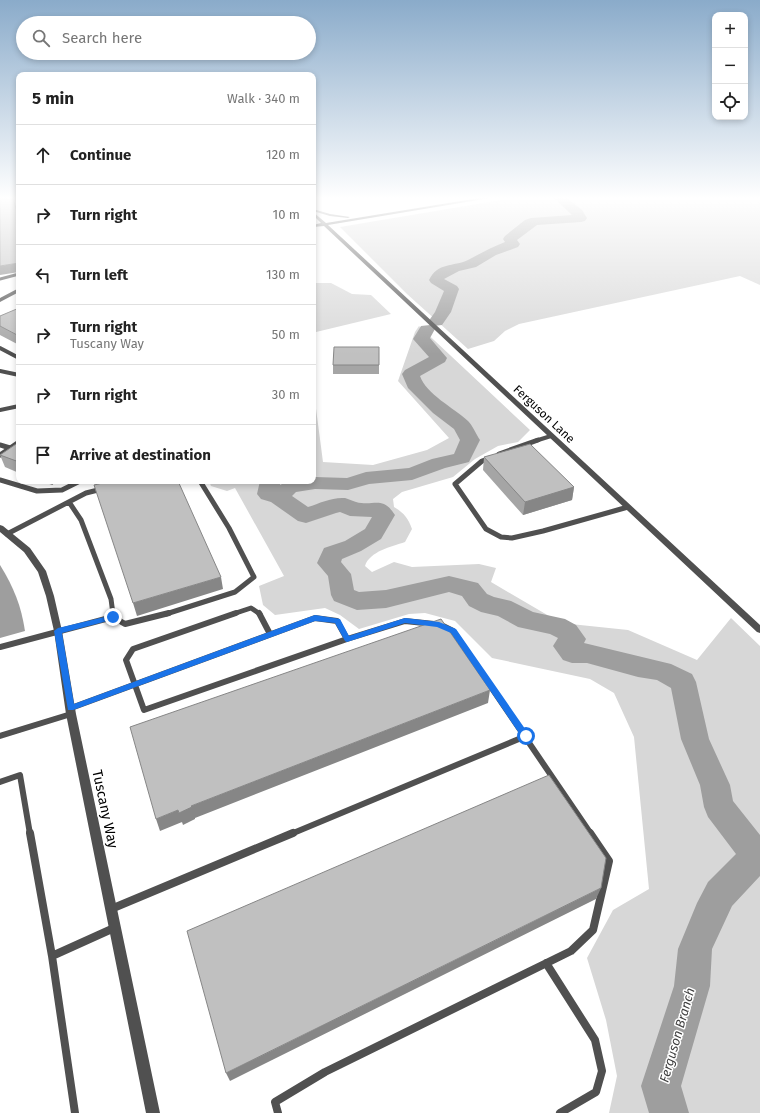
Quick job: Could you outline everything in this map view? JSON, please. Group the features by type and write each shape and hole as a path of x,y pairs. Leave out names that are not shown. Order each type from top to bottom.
{"street":[{"name":"Ferguson Lane","path":"352,250 760,630"},
{"path":"0,300 16,292"},
{"name":"Tuscany Way","path":"4,531 27,550 42,571 50,596 58,631 71,711 153,1113"}],"lane":[{"path":"0,279 16,275"},
{"path":"0,348 16,356"},
{"path":"0,352 5,350"},
{"path":"0,371 16,374"},
{"path":"0,410 16,407"},
{"path":"551,436 482,461 455,483 486,529 501,537 512,538 543,531 628,507"},
{"path":"0,455 16,444"},
{"path":"0,445 10,448"},
{"path":"0,480 36,491 62,490 74,484"},
{"path":"0,647 113,617 124,624 164,615 235,592 254,577 229,528 202,484"},
{"path":"4,531 86,493 106,488"},
{"path":"69,502 81,520 111,598 113,617"},
{"path":"270,634 260,614 251,608 133,649 126,660 144,710 405,620 439,624 453,631 526,736 609,861 593,930 571,951 325,1072 275,1102 278,1113"},
{"path":"0,736 71,711 134,684 315,618 338,621 347,639"},
{"path":"111,909 526,736"},
{"path":"0,782 20,775 52,956 75,1113"},
{"path":"52,956 115,927"},
{"path":"546,963 595,1040 602,1071 596,1092 560,1113"}],"shaded area":[{"path":"363,250 760,250 760,285 740,276 519,324 505,331 494,341 468,349 407,294"},
{"path":"316,283 331,283 352,294 371,295 391,314 316,332"},
{"path":"419,326 530,430 518,442 498,446 475,459 453,477 402,492 393,499 394,507 405,516 412,529 405,542 376,553 371,557 365,566 372,572 394,562 412,567 479,564 496,568 491,582 561,623 628,630 697,660 731,618 760,646 760,1113 609,1113 617,1076 606,1020 587,958 613,910 649,889 634,737 614,693 590,679 492,658 455,621 425,613 409,614 359,629 340,615 325,608 275,615 263,605 259,586 284,576 235,488 227,491 211,486 210,484 316,484 316,409 323,462 373,465 427,450 449,438 398,381 415,332"},
{"path":"0,565 16,597 25,631 0,638"}],"building":[{"path":"0,250 16,250 16,263 0,266"},
{"path":"16,309 16,334 0,326 0,316"},
{"path":"334,347 379,347 379,365 333,365"},
{"path":"16,444 16,461 0,455"},
{"path":"530,444 574,487 525,502 484,457"},
{"path":"179,484 221,577 133,603 94,485"},
{"path":"441,619 490,690 191,806 192,807 179,813 178,810 156,819 130,727"},
{"path":"549,775 606,858 601,888 226,1073 187,931"}],"waterway":[{"name":"Ferguson Branch","path":"436,322 443,312 452,289 436,280 439,274 455,267 471,264 497,250"},
{"name":"Ferguson Branch","path":"316,483 348,484 366,478 412,474 439,463 462,458 470,440 462,426 440,409 414,384 411,374 439,358 421,339 427,329"},
{"path":"270,484 268,494 278,497"},
{"name":"Ferguson Branch","path":"278,497 290,487 309,484"},
{"name":"Ferguson Branch","path":"278,497 306,516 333,506 345,505 350,509 380,510 384,515 373,534 353,546 332,554 329,563 339,574 343,595 357,601 386,599 449,584 470,589 478,600 490,606 502,607 527,620 556,626 567,632 573,639 566,646 572,653 587,653 638,667 662,671 683,682 695,739 715,785 719,807 753,851 752,861 720,894 709,915 695,949 692,986 661,1086 669,1113"}],"route":[{"path":"113,617 58,631 71,708 315,618 338,621 347,639 405,620 439,624 453,631 526,736"}]}
